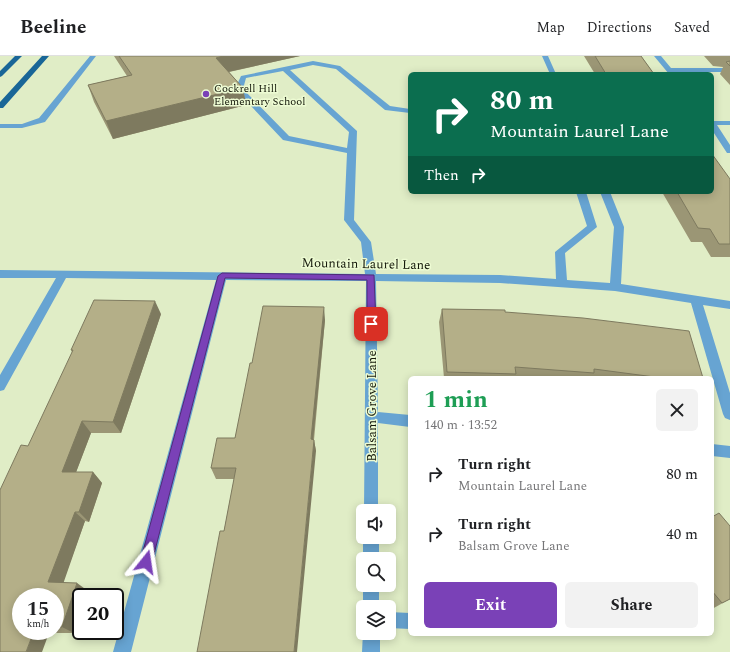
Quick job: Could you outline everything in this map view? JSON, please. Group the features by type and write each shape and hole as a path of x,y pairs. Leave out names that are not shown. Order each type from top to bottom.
{"main road":[{"path":"0,75 19,56"},
{"path":"0,106 46,56"}],"street":[{"path":"0,126 22,126 42,120 93,56"},
{"path":"545,56 552,72"},
{"path":"657,56 671,72 730,70"},
{"path":"351,151 286,138 239,89 243,76 313,63 338,67 388,108 408,111"},
{"name":"Balsam Grove Lane","path":"284,68 353,131 348,220 366,242 371,277 371,504"},
{"path":"714,123 730,123"},
{"path":"714,126 730,151"},
{"path":"562,283 560,252 592,227 582,194"},
{"path":"606,194 619,227 615,286"},
{"name":"Mountain Laurel Lane","path":"0,274 500,279 615,286 730,306"},
{"path":"1,382 63,275"},
{"path":"122,652 222,276"},
{"path":"696,300 730,414"},
{"path":"371,417 408,421"},
{"path":"714,450 730,452"},
{"path":"396,620 408,621"},
{"path":"371,640 371,652"}],"building":[{"path":"119,56 223,56 216,58 243,88 106,121 88,85 132,75"},
{"path":"595,56 641,56 653,72 605,72"},
{"path":"714,157 730,179 730,244 719,244 710,229 698,228 678,194 714,194"},
{"path":"94,300 155,301 113,422 82,421 62,472 93,472 79,512 75,512 48,582 77,583 75,588 72,588 72,598 64,621 64,588 12,588 12,640 31,640 26,652 0,652 0,490 21,445 28,446 73,350 71,350"},
{"path":"263,306 324,307 311,439 314,440 294,652 197,652 220,531 224,531 236,468 211,468 217,438 235,438"},
{"path":"442,309 505,310 505,312 583,318 689,331 702,376 647,376 594,369 594,373 515,367 516,374 447,372"},
{"path":"719,513 730,526 730,599 722,603 714,593 714,516"}],"place":[{"name":"Cockrell Hill Elementary School","path":"206,94"}],"route":[{"path":"146,562 222,276 371,277 371,324"}]}
